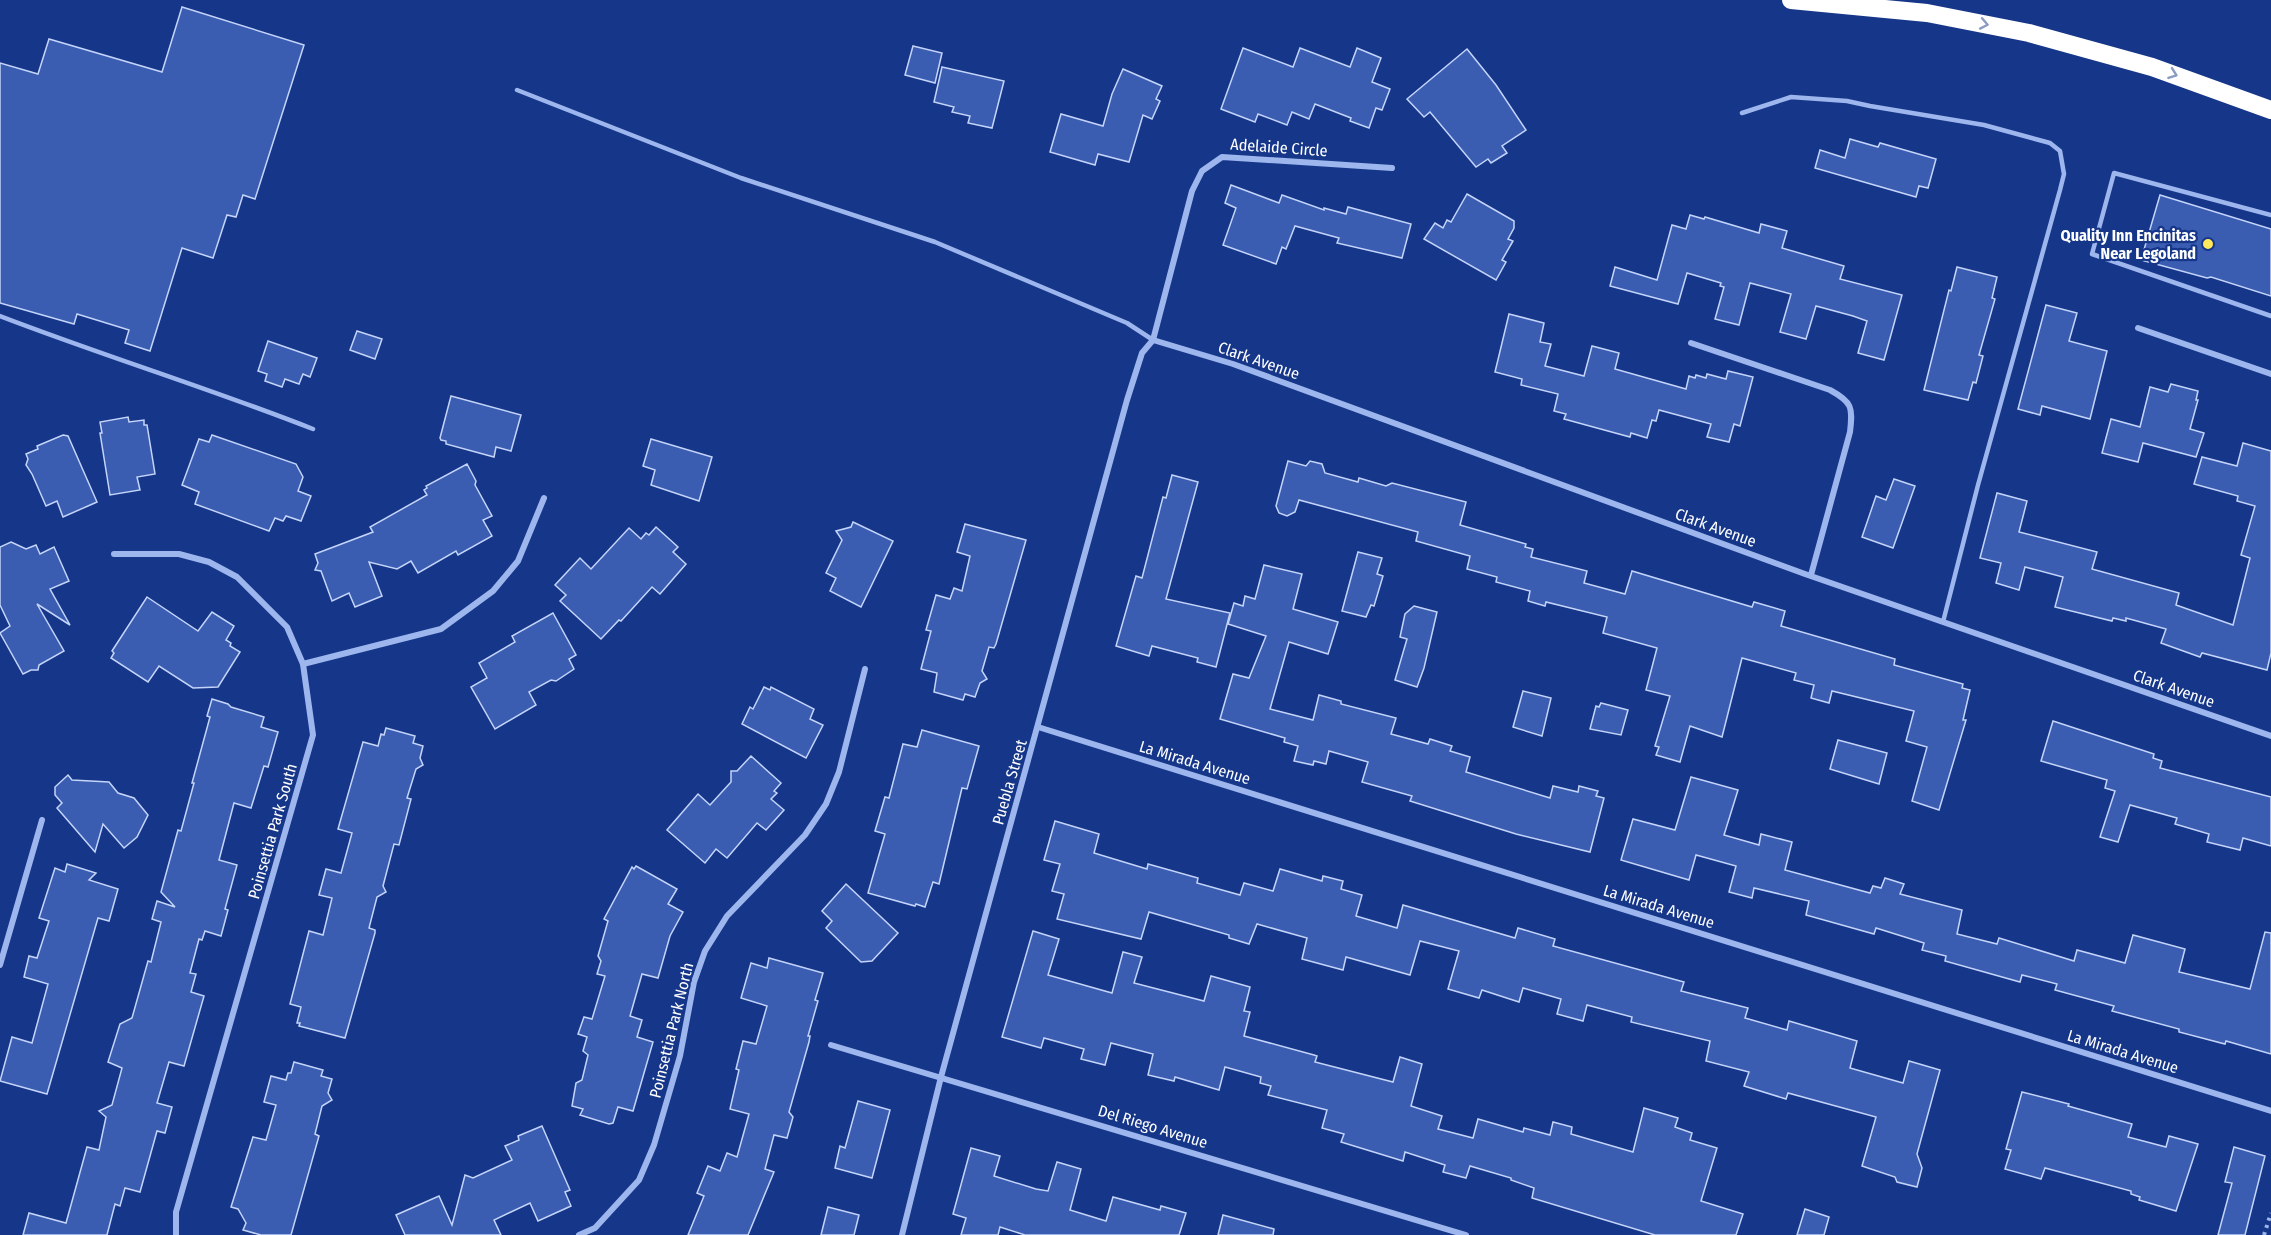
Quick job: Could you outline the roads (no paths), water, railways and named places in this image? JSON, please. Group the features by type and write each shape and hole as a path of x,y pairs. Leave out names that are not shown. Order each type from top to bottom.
{"highway":[{"path":"1791,0 1927,13 2029,33 2152,67 2271,110"}],"street":[{"name":"Adelaide Circle","path":"1153,340 1192,191 1202,171 1222,157 1392,168"},
{"path":"2138,328 2271,375"},
{"name":"Clark Avenue","path":"1153,340 1233,364 1811,575 2271,736"},
{"name":"Puebla Street","path":"902,1235 941,1077 1127,400 1142,353 1153,340"},
{"path":"1692,343 1830,390 1846,399 1850,404 1852,415 1850,432 1811,575"},
{"path":"303,664 441,629 493,591 518,561 544,498"},
{"name":"Poinsettia Park South","path":"114,554 178,554 209,562 237,577 287,627 303,664 313,735 176,1212 176,1235"},
{"name":"Poinsettia Park North","path":"579,1235 596,1228 639,1180 661,1123 680,1056 694,982 705,951 727,915 806,835 826,804 839,772 865,669"},
{"name":"La Mirada Avenue","path":"1038,727 2271,1111"},
{"path":"0,965 42,820"},
{"name":"Del Riego Avenue","path":"831,1045 1466,1235"}],"lane":[{"path":"517,90 741,178 935,242 1119,319 1153,340"},
{"path":"1742,113 1791,97 1847,100 1984,125 2050,143 2060,151 2064,174 1978,484 1943,622"},
{"path":"2271,215 2114,173 2092,254 2271,316"},
{"path":"0,316 128,364 232,397 313,429"}],"place":[{"name":"Quality Inn Encinitas Near Legoland","path":"2208,244"}]}
